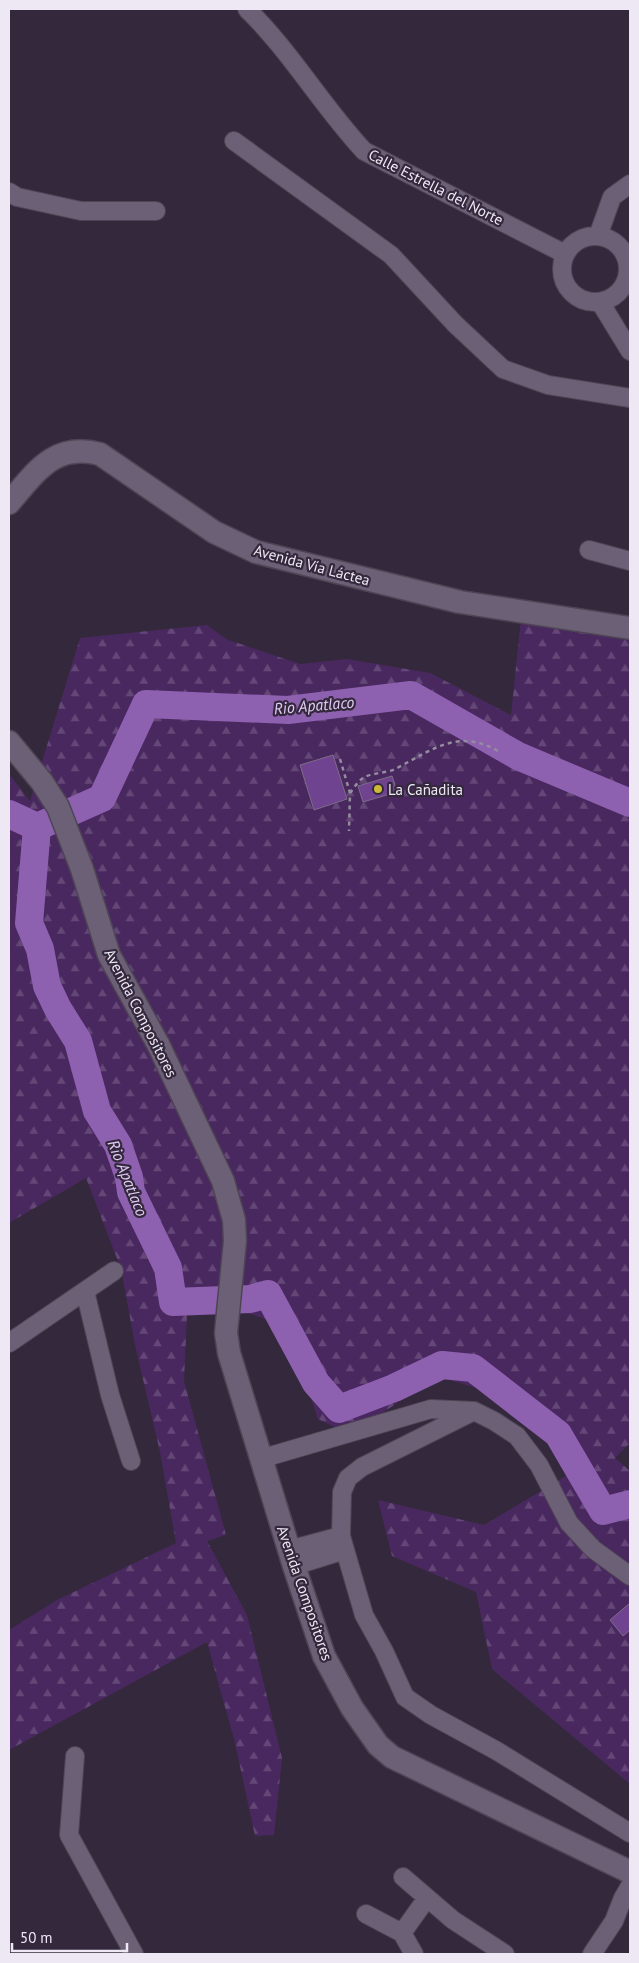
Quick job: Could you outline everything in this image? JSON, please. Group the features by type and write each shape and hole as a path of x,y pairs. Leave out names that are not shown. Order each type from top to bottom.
{"street":[{"name":"Calle Estrella del Norte","path":"247,9 267,29 342,128 364,151 565,254"},
{"path":"234,141 391,255 455,324 503,369 548,385 630,398"},
{"path":"598,236 612,198 630,184"},
{"path":"9,192 17,197 81,211 156,212"},
{"path":"588,236 598,236 609,239 625,254 629,277 617,293 600,302 590,302 580,299 571,293 561,275 561,264 570,246 588,236"},
{"path":"600,302 630,351"},
{"name":"Avenida Vía Láctea","path":"9,503 45,463 62,454 87,451 100,454 214,532 256,552 460,602 630,628"},
{"path":"589,550 630,561"},
{"name":"Avenida Compositores","path":"9,742 42,782 62,817 82,869 109,955 158,1044 223,1181 234,1220 235,1241 226,1333 229,1353 291,1558 324,1656 352,1708 378,1745 408,1766 482,1799 630,1872"},
{"path":"9,1343 114,1271"},
{"path":"85,1291 110,1395 131,1460"},
{"path":"260,1459 431,1409 474,1411 517,1436 538,1464 569,1523 593,1549 630,1576"},
{"path":"474,1411 362,1467 348,1478 342,1492 343,1543 364,1614 384,1651 405,1697 431,1715 497,1751 630,1833"},
{"path":"291,1558 343,1543"},
{"path":"75,1756 69,1835 134,1954"},
{"path":"403,1877 453,1920 505,1954"},
{"path":"592,1954 614,1921 630,1886"},
{"path":"402,1933 427,1898"},
{"path":"614,1921 630,1909"},
{"path":"366,1914 402,1933 414,1954"}],"path":[{"path":"350,793 363,778 395,770 423,752 452,742 469,741 485,744 498,751"},
{"path":"340,759 350,793 350,831"}],"green space":[{"path":"521,618 630,641 630,1443 615,1458 630,1471 630,1784 492,1669 476,1592 392,1556 378,1500 484,1525 566,1476 526,1403 437,1376 350,1435 318,1419 287,1326 188,1294 184,1381 226,1535 207,1541 247,1615 282,1758 274,1835 255,1836 235,1743 207,1642 9,1750 9,1630 57,1600 176,1543 160,1452 135,1345 121,1269 86,1178 9,1223 9,774 30,801 80,638 207,625 226,639 300,664 347,659 430,673 511,715"}],"building":[{"path":"333,755 347,799 314,810 300,765"},
{"name":"La Cañadita","path":"392,776 397,792 363,802 358,786"},
{"path":"630,1603 630,1630 623,1636 610,1620"}],"waterway":[{"name":"Rio Apatlaco","path":"9,814 37,827 102,798 146,704 288,710 411,695 518,756 630,803"},
{"path":"37,827 29,923 40,949 47,986 58,1009 78,1041 97,1111 118,1145 129,1177 131,1192 168,1268 173,1302 250,1299 268,1294 316,1383 339,1409 394,1388 442,1365 473,1368 558,1434 603,1511 630,1504"}],"place":[{"name":"La Cañadita","path":"378,789"}]}
